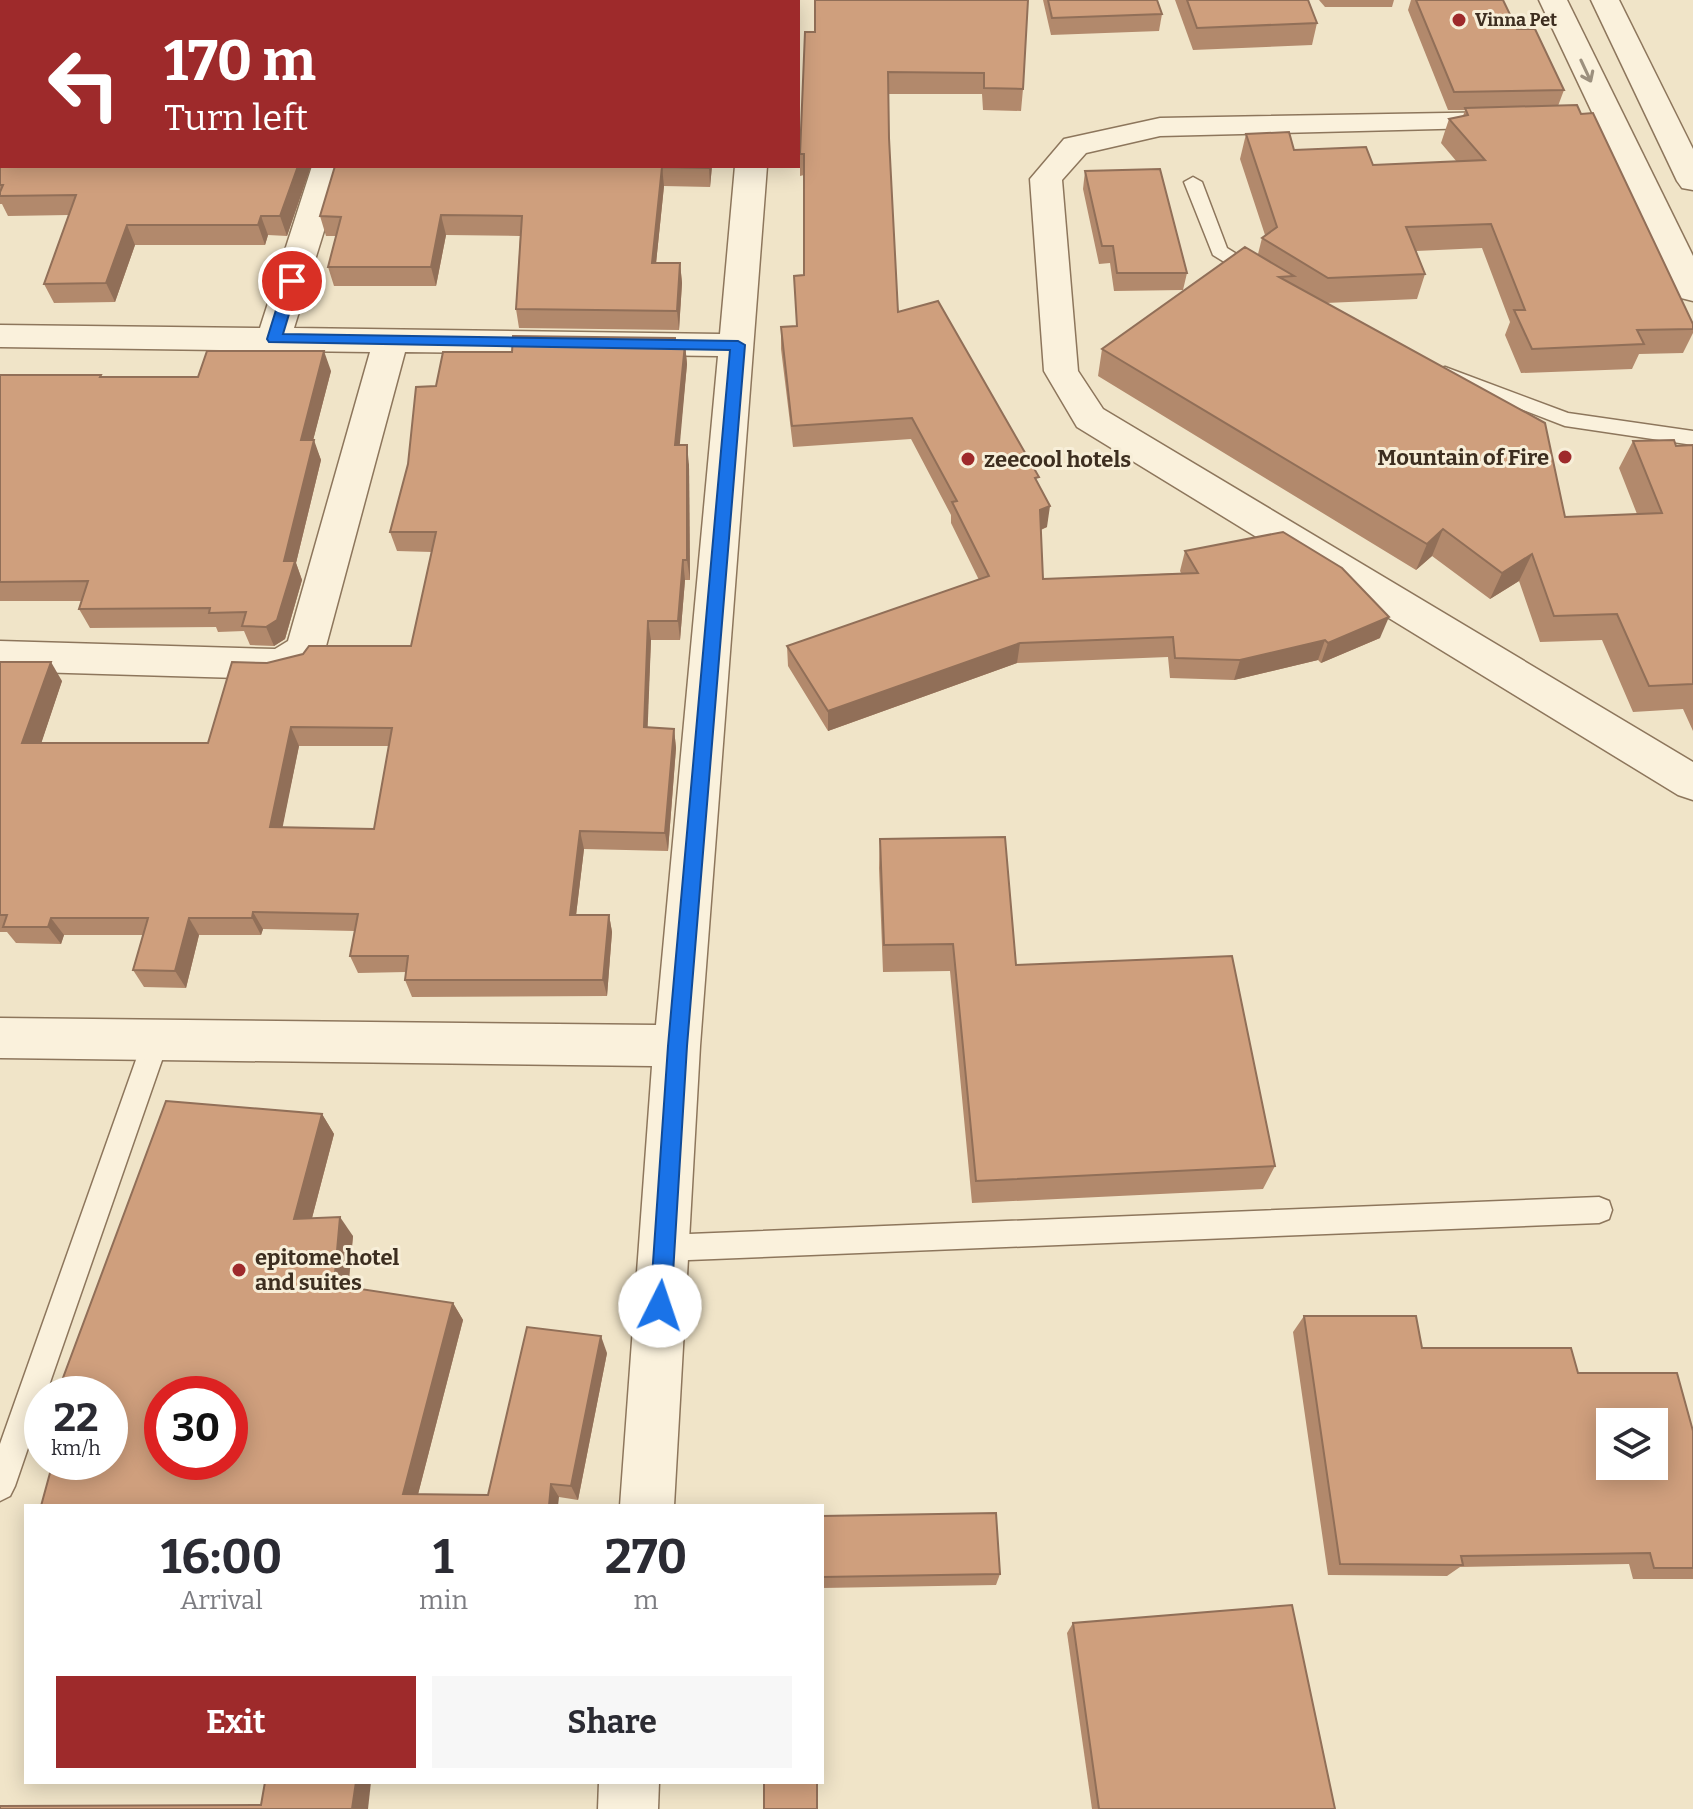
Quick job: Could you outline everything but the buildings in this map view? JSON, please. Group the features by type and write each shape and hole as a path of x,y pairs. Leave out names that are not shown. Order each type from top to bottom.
{"street":[{"path":"1553,0 1593,120 1693,290"},
{"path":"1605,0 1693,181"},
{"path":"1531,121 1160,127 1075,146 1046,179 1061,371 1090,418 1693,783"},
{"path":"274,339 327,168"},
{"path":"647,1504 677,1046 751,168"},
{"path":"0,336 738,345"},
{"path":"0,656 275,664 296,659 306,646 390,343"},
{"path":"0,1038 677,1046"},
{"path":"628,1809 629,1784"}],"lane":[{"path":"1193,182 1219,251 1269,282"},
{"path":"1425,365 1565,419 1693,438"},
{"path":"0,1486 156,1040"},
{"path":"664,1248 1599,1210"}],"place":[{"name":"Vinna Pet","path":"1459,20"},
{"name":"Mountain of Fire","path":"1565,457"},
{"name":"zeecool hotels","path":"968,459"},
{"name":"epitome hotel and suites","path":"239,1270"}],"route":[{"path":"292,281 274,339 390,343 738,345 677,1046 660,1306"}]}
